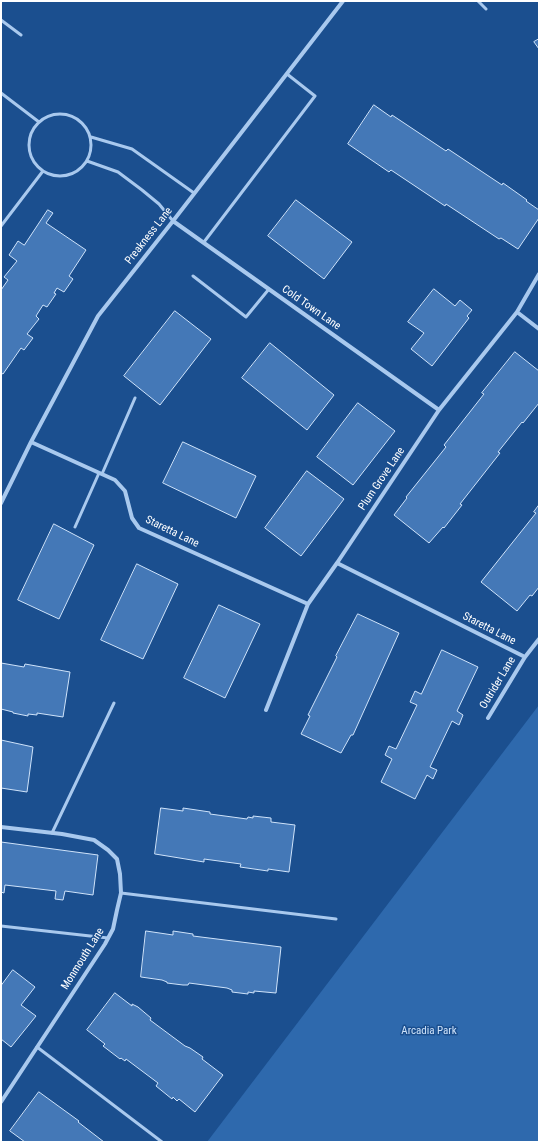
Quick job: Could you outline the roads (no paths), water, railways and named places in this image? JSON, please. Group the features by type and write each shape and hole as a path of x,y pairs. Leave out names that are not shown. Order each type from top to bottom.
{"street":[{"name":"Preakness Lane","path":"1,503 31,442 98,316 343,1"},
{"name":"Cold Town Lane","path":"173,221 439,410"},
{"name":"Plum Grove Lane","path":"266,710 308,604 439,410 517,312 539,274"},
{"path":"517,312 539,329"},
{"name":"Staretta Lane","path":"31,442 115,480 125,491 132,518 139,528 308,604"},
{"name":"Staretta Lane","path":"337,563 525,657"},
{"name":"Outrider Lane","path":"488,718 525,657 539,639"},
{"name":"Monmouth Lane","path":"1,827 94,840 108,850 117,859 120,874 121,893 113,929 108,938 1,1102"}],"lane":[{"path":"478,1 486,9"},
{"path":"1,20 21,35"},
{"path":"204,242 315,96 287,74"},
{"path":"1,93 39,122"},
{"path":"63,113 75,117 85,125 91,137 91,149 87,161 79,170 67,175 55,176 43,171 35,163 30,153 29,142 32,131 39,122 50,115 63,113"},
{"path":"91,137 132,149 194,193"},
{"path":"87,161 118,172 159,204 173,221"},
{"path":"1,226 43,171"},
{"path":"193,276 246,317 269,288"},
{"path":"75,527 135,398"},
{"path":"52,833 114,703"},
{"path":"121,893 336,919"},
{"path":"1,926 108,938"},
{"path":"38,1047 162,1142"}],"park label":[{"name":"Arcadia Park","path":"429,1031"}]}
